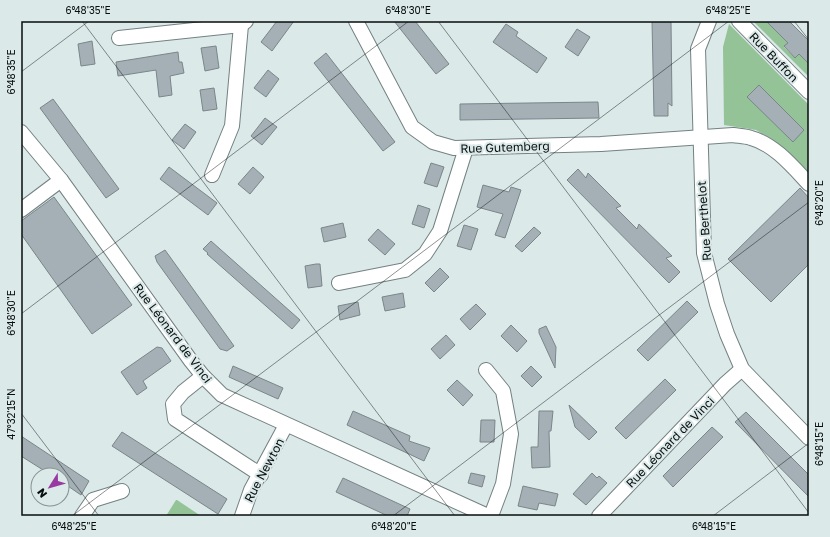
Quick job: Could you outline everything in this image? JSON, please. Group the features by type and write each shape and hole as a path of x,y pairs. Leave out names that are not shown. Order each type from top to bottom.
{"street":[{"name":"Rue Gutemberg","path":"356,21 412,127 433,142 454,148 466,148 601,144 700,138 733,134 752,138 767,146 782,157 809,184"},
{"name":"Rue Berthelot","path":"709,21 698,49 704,253 727,334 742,369"},
{"name":"Rue Buffon","path":"739,21 809,92"},
{"path":"119,38 243,23 232,126 212,175"},
{"name":"Rue Léonard de Vinci","path":"21,132 61,180 203,376 222,395 489,516"},
{"path":"339,283 405,270 424,254 440,231 466,148"},
{"path":"21,210 61,180"},
{"path":"742,369 809,438"},
{"name":"Rue Léonard de Vinci","path":"599,516 725,384 742,369"},
{"path":"486,370 503,391 511,434 503,484 489,516"},
{"path":"203,376 182,392 173,404 175,419 261,475"},
{"name":"Rue Newton","path":"242,516 251,490 261,475 286,425"},
{"path":"82,516 93,500 122,491"}],"green space":[{"path":"753,21 766,21 788,43 784,47 795,58 799,54 809,64 809,77"},
{"path":"729,24 809,105 809,176 775,141 756,130 724,125 723,47"},
{"path":"177,500 201,516 166,516"}],"building":[{"path":"277,21 294,21 272,51 261,42"},
{"path":"394,21 415,21 449,64 436,74"},
{"path":"652,21 671,21 672,106 668,103 668,116 654,116"},
{"path":"766,21 789,21 809,41 809,64 799,54 795,58 784,46 788,43"},
{"path":"506,24 518,32 516,36 547,58 537,73 493,42"},
{"path":"577,29 590,37 578,56 565,47"},
{"path":"92,41 95,64 81,66 78,44"},
{"path":"216,46 219,68 205,71 201,48"},
{"path":"178,52 179,62 182,62 184,73 170,76 172,95 159,97 156,70 118,76 116,62"},
{"path":"326,53 395,142 383,151 314,63"},
{"path":"268,70 279,79 266,97 254,88"},
{"path":"759,85 804,130 793,142 747,97"},
{"path":"214,88 217,109 203,111 200,90"},
{"path":"53,99 119,189 106,198 40,108"},
{"path":"598,102 599,118 460,120 460,104"},
{"path":"265,118 277,127 262,145 251,136"},
{"path":"185,124 196,132 184,149 172,140"},
{"path":"431,163 444,167 437,187 424,183"},
{"path":"169,167 217,203 208,215 160,179"},
{"path":"253,167 264,177 250,194 238,184"},
{"path":"578,169 586,178 588,173 621,206 616,208 637,229 639,224 672,256 666,258 680,272 669,283 567,180"},
{"path":"483,185 509,192 511,187 521,190 505,238 495,235 503,214 477,207"},
{"path":"800,188 809,198 809,264 771,302 728,259"},
{"path":"54,197 132,305 92,334 21,234 21,221"},
{"path":"418,205 430,209 424,228 412,224"},
{"path":"343,223 346,237 324,242 321,228"},
{"path":"464,225 478,229 471,250 457,246"},
{"path":"534,227 541,233 522,252 515,246"},
{"path":"378,229 395,244 385,255 368,240"},
{"path":"211,241 300,320 292,329 207,254 208,253 203,249"},
{"path":"165,250 234,346 227,351 220,349 157,262 155,256"},
{"path":"320,264 322,286 308,288 305,266"},
{"path":"440,268 449,277 434,292 425,283"},
{"path":"403,293 405,307 385,311 382,297"},
{"path":"687,301 698,312 648,361 637,350"},
{"path":"358,302 360,315 340,320 338,306"},
{"path":"476,304 486,314 470,330 460,319"},
{"path":"511,325 527,341 517,352 501,336"},
{"path":"546,326 556,347 555,368 539,333 539,329"},
{"path":"446,335 455,345 440,359 431,349"},
{"path":"157,347 162,348 171,361 143,381 147,388 137,395 121,372"},
{"path":"233,366 283,388 278,399 229,377"},
{"path":"531,366 542,377 532,387 521,376"},
{"path":"665,379 676,390 626,439 615,428"},
{"path":"457,380 473,395 463,406 447,390"},
{"path":"569,405 597,432 589,440 575,427"},
{"path":"353,411 410,436 409,441 430,448 424,461 347,425"},
{"path":"539,411 553,411 551,431 549,431 550,467 532,468 531,447 538,447"},
{"path":"746,412 809,475 809,497 735,422"},
{"path":"481,420 495,420 494,442 480,442"},
{"path":"712,427 723,437 673,487 663,476"},
{"path":"122,432 227,499 218,514 112,446"},
{"path":"21,436 68,467 38,467 21,456"},
{"path":"70,468 89,481 81,495 70,487"},
{"path":"471,473 485,476 482,487 468,483"},
{"path":"592,473 597,478 599,476 607,483 586,505 573,494"},
{"path":"343,478 410,509 407,516 388,516 336,492"},
{"path":"523,486 558,494 555,506 539,503 537,510 518,506"}]}
